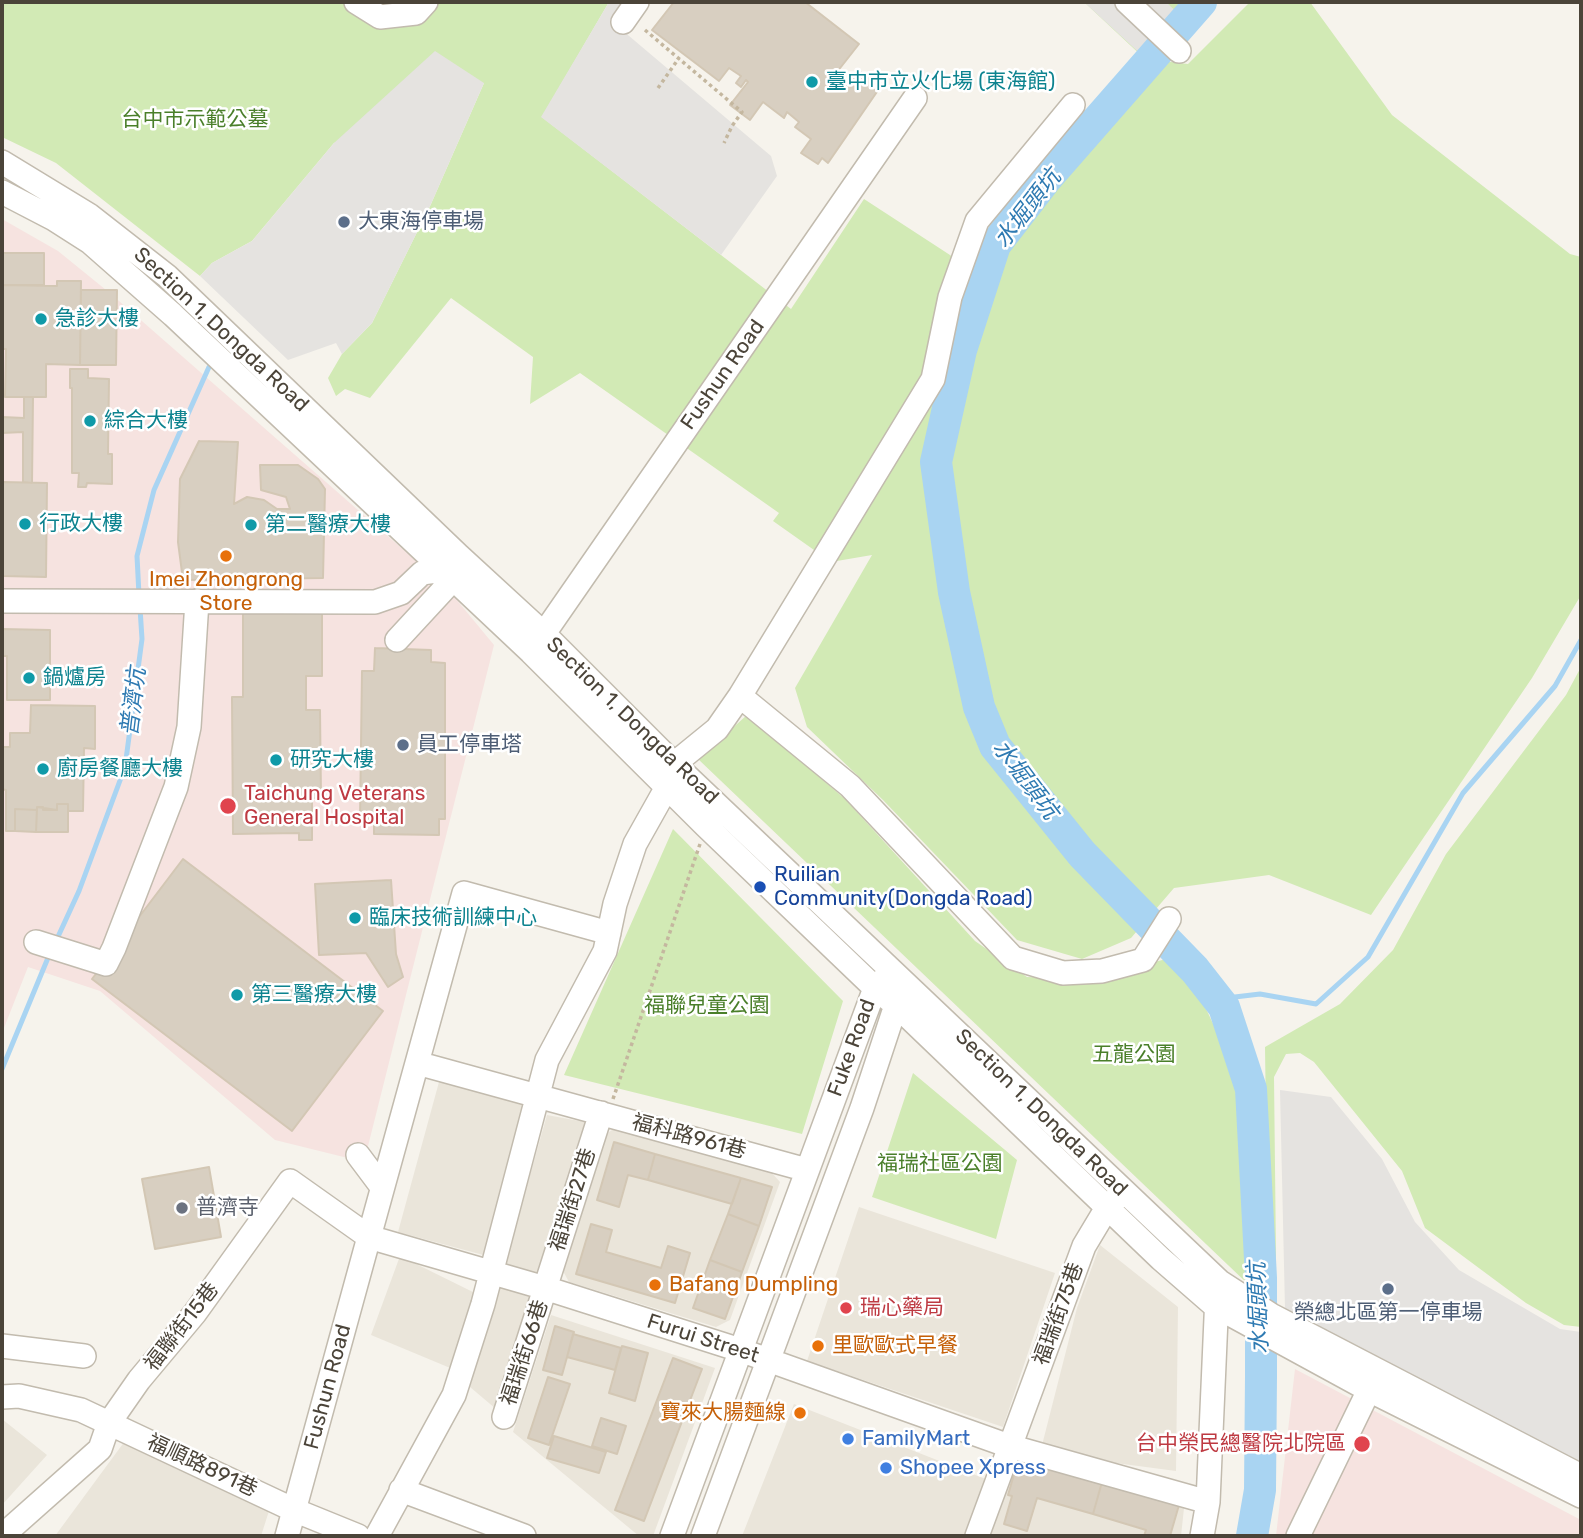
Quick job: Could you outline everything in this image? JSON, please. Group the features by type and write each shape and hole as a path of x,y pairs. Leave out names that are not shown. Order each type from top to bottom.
{"street":[{"path":"356,2 380,17 416,13 426,2"},
{"path":"634,26 637,2"},
{"path":"1127,2 1179,51"},
{"name":"Fushun Road","path":"537,643 915,98"},
{"path":"377,1536 454,1395 483,1304 547,1060 605,951 615,904 635,844 667,787 674,764 717,729 740,696 933,379 950,297 977,221 1073,105"},
{"name":"Section 1, Dongda Road","path":"2,162 89,215 167,276 450,562"},
{"name":"Section 1, Dongda Road","path":"2,192 54,219 103,253 450,562 674,764 893,971 1116,1199 1161,1259 1215,1306 1245,1311"},
{"path":"2,601 375,602 401,593 422,573 450,562"},
{"path":"375,602 402,633 446,587 450,562"},
{"path":"36,942 106,964 176,787 189,727 197,601"},
{"name":"Section 1, Dongda Road","path":"537,643 667,787 875,988 1116,1199 1220,1282 1245,1311"},
{"path":"740,696 850,786 1013,958 1063,973 1102,971 1143,960 1169,919"},
{"path":"369,1237 464,893 609,933"},
{"name":"Fuke Road","path":"672,1536 875,988 893,971"},
{"name":"Fuke Road","path":"703,1536 862,1108 896,1005 893,971"},
{"name":"福科路961巷","path":"417,1063 539,1094 807,1170"},
{"name":"福瑞街27巷","path":"545,1288 601,1112"},
{"path":"358,1155 382,1187"},
{"name":"福聯街15巷","path":"2,1536 100,1448 110,1423 139,1381 195,1313 290,1181 369,1237"},
{"name":"福瑞街75巷","path":"977,1536 1084,1247 1116,1199"},
{"name":"Fushun Road","path":"287,1536 369,1237"},
{"name":"Furui Street","path":"369,1237 545,1288 768,1359 1009,1446 1208,1502"},
{"path":"1202,1536 1208,1502 1215,1306 1220,1282"},
{"name":"福瑞街66巷","path":"504,1417 545,1288"},
{"path":"1245,1311 1271,1315 1581,1476"},
{"path":"1245,1311 1278,1340 1369,1390 1581,1496"},
{"path":"2,1346 84,1356"},
{"path":"1298,1536 1369,1390"},
{"name":"福順路891巷","path":"2,1397 19,1396 81,1410 294,1510 358,1536"},
{"path":"401,1490 475,1527 524,1536"}],"path":[{"path":"634,26 679,58 742,112 724,143"},
{"path":"659,88 679,58"},
{"path":"601,1112 612,1102 706,826"}],"shaded area":[{"path":"609,2 628,2 622,30 771,156 777,176 721,255 541,117"},
{"path":"1084,2 1166,2 1185,20 1146,59"},
{"name":"大東海停車場","path":"435,51 484,83 431,204 372,323 342,354 336,343 288,360 200,276 212,263 252,241 334,143"},
{"name":"Taichung Veterans General Hospital","path":"2,219 58,251 111,294 446,587 494,645 364,1162 275,1140 100,991 28,967 2,1033"},
{"path":"439,1082 530,1104 487,1256 398,1232"},
{"name":"榮總北區第一停車場","path":"1280,1090 1331,1097 1382,1159 1415,1222 1459,1270 1560,1329 1581,1332 1581,1464 1285,1309"},
{"path":"547,1115 585,1122 496,1409 470,1387"},
{"path":"615,1128 771,1172 780,1182 730,1320 716,1327 569,1282 563,1271 606,1134"},
{"path":"859,1207 1055,1273 1003,1427 807,1361"},
{"path":"1100,1245 1178,1307 1176,1471 1040,1453 1077,1308"},
{"path":"400,1256 477,1294 455,1370 371,1335"},
{"path":"551,1315 715,1368 653,1536 639,1536 513,1432"},
{"name":"台中榮民總醫院北院區","path":"1295,1369 1581,1520 1581,1536 1276,1536"},
{"path":"794,1404 988,1480 967,1536 742,1536"},
{"path":"2,1419 47,1455 2,1505"},
{"path":"133,1430 275,1492 261,1536 55,1536"},
{"path":"1012,1451 1185,1499 1181,1536 985,1536"}],"green space":[{"name":"台中市示範公墓","path":"2,2 609,2 542,117 791,309 864,199 950,255 975,276 997,232 1062,139 1146,60 1084,2 1200,2 1147,59 1188,64 1250,2 1310,2 1392,115 1570,254 1581,257 1581,595 1532,678 1371,915 1269,875 1174,888 1131,938 1082,959 1017,940 883,800 807,727 795,688 872,555 831,562 773,521 779,513 580,373 530,404 533,357 451,298 370,398 345,389 336,396 328,378 342,354 372,323 431,204 484,83 334,143 252,241 212,263 200,276 56,163 2,137"},
{"path":"1581,667 1581,1327 1564,1325 1526,1303 1425,1228 1402,1171 1314,1062 1300,1053 1286,1054 1274,1077 1276,1257 1268,1265 1265,1047 1340,1004 1393,950 1446,854 1566,695"},
{"name":"五龍公園","path":"747,715 845,799 975,941 1027,977 1090,979 1166,959 1195,985 1215,1028 1230,1074 1241,1087 1251,1287 698,759"},
{"name":"福聯兒童公園","path":"673,829 843,1001 802,1134 564,1075"},
{"name":"福瑞社區公園","path":"913,1073 1017,1160 996,1239 872,1197"}],"building":[{"name":"臺中市立火化場 (東海館)","path":"674,2 805,2 859,44 837,72 850,82 858,70 881,86 828,163 822,158 818,164 801,153 811,139 795,127 799,122 787,112 784,118 763,102 750,120 730,105 748,82 746,80 741,87 736,83 741,76 729,68 719,81 652,30"},
{"path":"2,253 44,253 44,285 2,285"},
{"name":"急診大樓","path":"57,281 81,281 80,365 46,364 46,397 5,397 6,349 2,349 2,285 57,286"},
{"path":"81,290 117,290 116,365 80,365"},
{"name":"綜合大樓","path":"70,369 88,369 88,378 109,379 108,454 112,454 112,484 87,483 86,487 78,487 79,473 72,473"},
{"path":"24,397 33,397 32,483 23,482 23,432 2,433 2,417 24,418"},
{"name":"第二醫療大樓","path":"199,441 238,442 234,504 247,497 264,500 277,509 290,509 286,497 261,490 260,465 298,465 318,479 325,489 323,578 183,580 178,542 180,479"},
{"name":"行政大樓","path":"3,482 47,483 46,577 3,576"},
{"name":"研究大樓","path":"243,607 322,607 322,676 306,676 306,710 320,710 321,798 312,798 312,840 299,840 299,833 233,834 232,697 243,697"},
{"name":"鍋爐房","path":"2,629 50,630 50,700 7,700 7,656 2,656"},
{"name":"員工停車塔","path":"375,648 431,650 431,662 445,663 445,819 439,819 439,835 374,834 374,819 360,820 362,671 374,671"},
{"name":"廚房餐廳大樓","path":"31,705 95,706 95,749 84,748 83,811 68,811 68,804 57,804 57,810 43,810 43,807 37,807 37,810 15,809 15,831 6,831 2,747 10,747 10,733 30,733"},
{"path":"57,804 68,804 68,832 36,832 37,807 57,810"},
{"path":"15,809 37,810 36,832 15,831"},
{"name":"第三醫療大樓","path":"183,859 383,1011 292,1131 92,979"},
{"name":"臨床技術訓練中心","path":"391,880 396,954 403,977 388,987 366,953 319,955 315,884"},
{"path":"614,1142 655,1154 648,1180 628,1175 619,1207 597,1200"},
{"path":"655,1154 741,1178 732,1204 648,1180"},
{"name":"普濟寺","path":"209,1167 221,1237 155,1249 142,1179"},
{"path":"741,1178 772,1187 759,1226 728,1214"},
{"path":"728,1214 759,1226 742,1272 710,1260"},
{"path":"591,1224 612,1230 606,1252 661,1268 668,1246 690,1253 675,1303 576,1274"},
{"path":"710,1260 742,1272 725,1319 693,1308"},
{"path":"555,1326 574,1332 562,1375 543,1370"},
{"path":"573,1334 621,1348 615,1370 567,1357"},
{"path":"622,1346 648,1353 635,1401 609,1393"},
{"path":"673,1358 702,1369 644,1521 615,1510"},
{"path":"548,1377 570,1384 549,1445 528,1438"},
{"path":"601,1418 626,1426 617,1454 592,1446"},
{"path":"554,1436 606,1452 599,1473 547,1458"},
{"path":"1019,1457 1102,1482 1093,1514 1037,1498 1027,1531 1004,1524 1012,1496 1008,1495"},
{"path":"1102,1482 1179,1505 1170,1536 1144,1536 1146,1530 1093,1514"}],"waterway":[{"name":"水堀頭坑","path":"1201,2 1046,179 995,245 961,350 936,462 954,592 979,707 995,746 1082,854 1195,970 1224,1007 1251,1089 1261,1278 1260,1490 1252,1536"},
{"name":"普濟坑","path":"139,595 137,556 154,490 209,367"},
{"name":"普濟坑","path":"56,941 79,891 125,767 142,639 140,608"},
{"path":"1218,999 1260,994 1316,1004 1368,957 1463,793 1555,686 1581,640"},
{"name":"普濟坑","path":"2,1069 50,953"}],"place":[{"name":"臺中市立火化場 (東海館)","path":"812,82"},
{"name":"大東海停車場","path":"344,222"},
{"name":"急診大樓","path":"41,319"},
{"name":"綜合大樓","path":"90,421"},
{"name":"行政大樓","path":"25,524"},
{"name":"第二醫療大樓","path":"251,525"},
{"name":"Imei Zhongrong Store","path":"226,556"},
{"name":"鍋爐房","path":"29,678"},
{"name":"員工停車塔","path":"403,745"},
{"name":"研究大樓","path":"276,760"},
{"name":"廚房餐廳大樓","path":"43,769"},
{"name":"Taichung Veterans General Hospital","path":"228,806"},
{"name":"Ruilian Community(Dongda Road)","path":"760,887"},
{"name":"臨床技術訓練中心","path":"355,918"},
{"name":"第三醫療大樓","path":"237,995"},
{"name":"普濟寺","path":"182,1208"},
{"name":"Bafang Dumpling","path":"655,1285"},
{"name":"榮總北區第一停車場","path":"1388,1289"},
{"name":"瑞心藥局","path":"846,1308"},
{"name":"里歐歐式早餐","path":"818,1346"},
{"name":"寶來大腸麵線","path":"800,1413"},
{"name":"FamilyMart","path":"848,1439"},
{"name":"台中榮民總醫院北院區","path":"1362,1444"},
{"name":"Shopee Xpress","path":"886,1468"}]}
